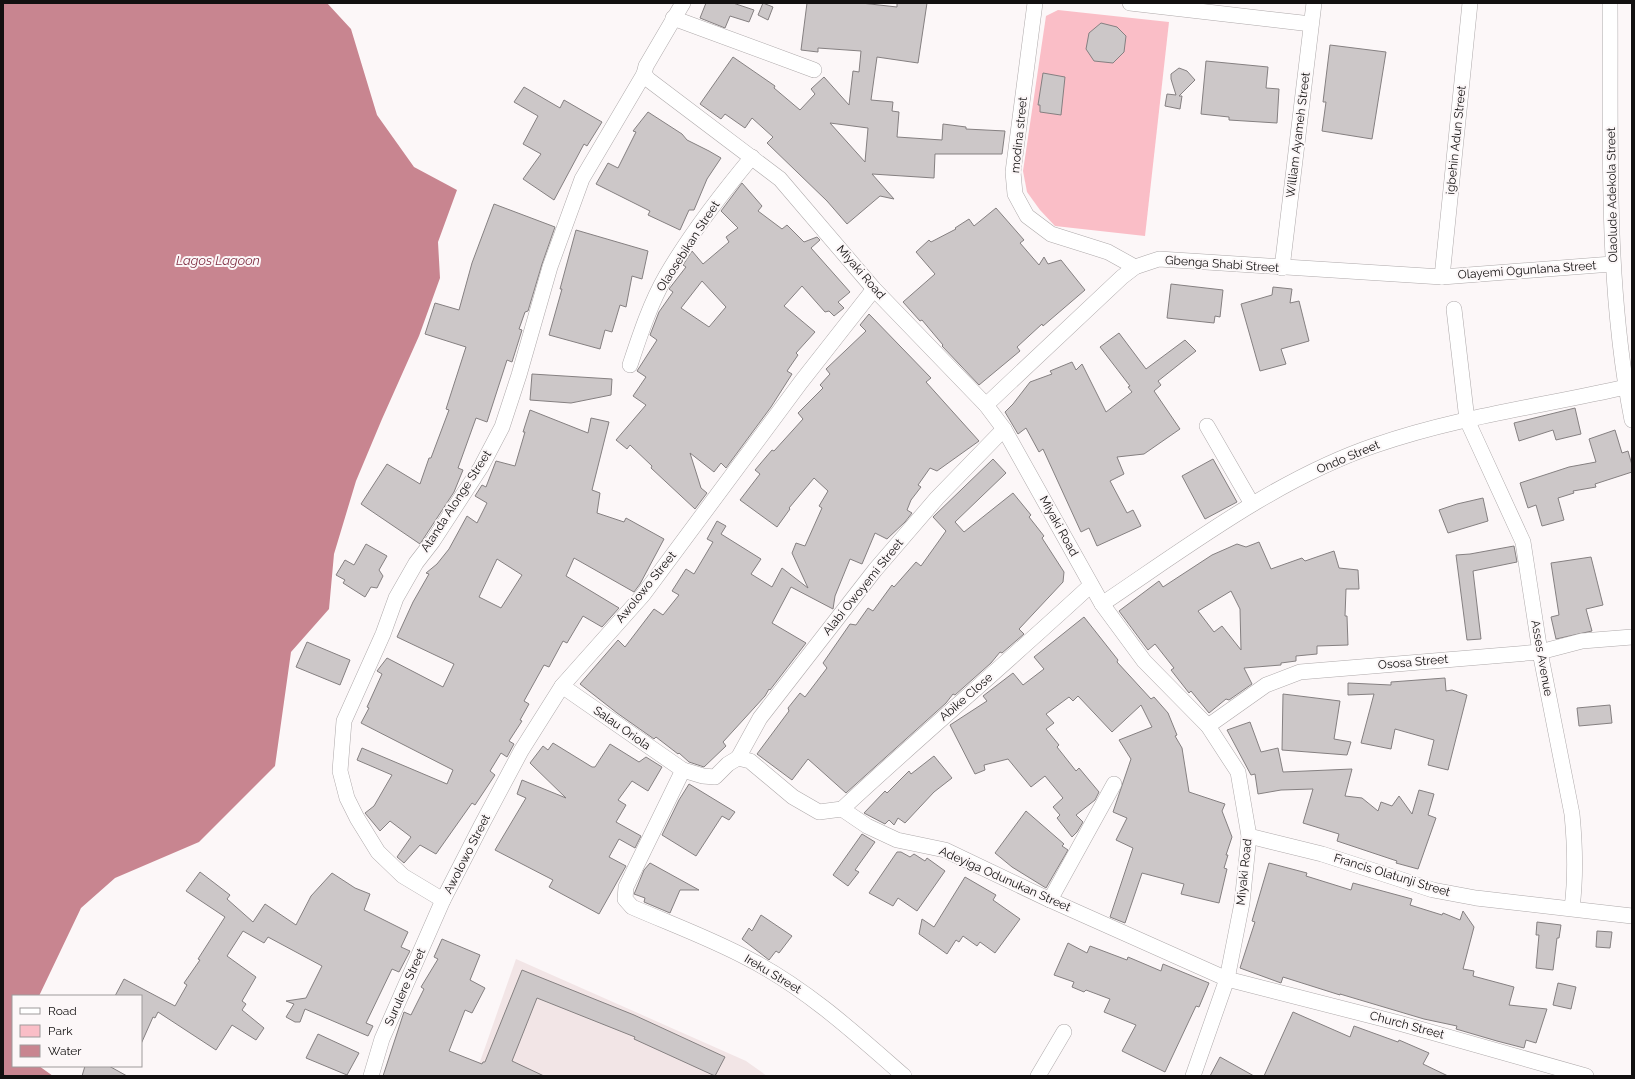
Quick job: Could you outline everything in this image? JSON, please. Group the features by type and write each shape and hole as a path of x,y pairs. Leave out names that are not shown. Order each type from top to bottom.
{"street":[{"name":"Atanda Alonge Street","path":"443,900 403,876 383,857 378,852 357,818 346,798 340,771 344,721 383,634 396,598 416,563 433,541 481,467 502,427 519,376 550,267 582,178 644,74 646,66 683,3"},
{"name":"modina street","path":"1035,3 1013,172 1015,194 1027,216 1051,234 1108,252 1136,266"},
{"path":"1130,3 1311,24"},
{"name":"William Ayameh Street","path":"1282,268 1314,3"},
{"name":"igbehin Adun Street","path":"1442,276 1470,3"},
{"name":"Olaolude Adekola Street","path":"1610,3 1612,264 1626,387 1632,420"},
{"path":"674,18 814,70"},
{"name":"Miyaki Road","path":"644,74 649,80 780,179 874,289 986,405 1004,429 1102,604 1144,660 1208,726 1238,772 1249,836 1242,903 1227,979 1193,1076"},
{"name":"Olaosebikan Street","path":"630,365 646,316 666,276 724,190 752,157"},
{"name":"Gbenga Shabi Street","path":"986,405 1136,266 1159,259 1282,268 1442,276"},
{"name":"Olayemi Ogunlana Street","path":"1442,276 1612,264"},
{"name":"Awolowo Street","path":"443,900 521,751 562,686 643,595 801,382 874,289"},
{"path":"1454,309 1467,420"},
{"name":"Ondo Street","path":"1102,604 1252,504 1323,466 1374,445 1435,426 1626,387"},
{"name":"Asses Avenue","path":"1467,420 1523,542 1540,652 1572,814 1574,841 1574,892 1572,908"},
{"path":"1206,426 1252,504"},
{"name":"Alabi Owoyemi Street","path":"738,758 760,718 875,570 937,498 1004,429"},
{"name":"Abike Close","path":"842,809 919,738 1023,648 1091,585"},
{"name":"Ososa Street","path":"1208,726 1266,685 1300,672 1540,652 1582,641 1632,637"},
{"name":"Salau Oriola","path":"562,686 683,770"},
{"path":"683,770 703,776 715,777 728,764 738,758 750,761 793,797 819,812 842,809"},
{"name":"Ireku Street","path":"683,770 626,887 625,899 632,907 749,959 798,989 842,1022 904,1076"},
{"path":"1050,900 1114,784"},
{"name":"Adeyiga Odunukan Street","path":"842,809 867,826 897,840 945,850 1050,900 1227,979"},
{"name":"Francis Olatunji Street","path":"1249,836 1322,854 1433,890 1476,898 1632,916"},
{"name":"Surulere Street","path":"371,1076 382,1039 443,900"},
{"name":"Church Street","path":"1227,979 1400,1023 1586,1076"},
{"path":"1038,1076 1064,1032"}],"shaded area":[{"path":"516,959 746,1061 767,1076 475,1076"}],"green space":[{"path":"1058,10 1169,22 1145,236 1055,226 1040,210 1027,192 1023,171 1046,16"}],"water":[{"name":"Lagos Lagoon","path":"3,3 327,3 351,29 377,115 414,167 457,190 438,242 440,278 419,336 356,481 334,554 329,609 291,652 275,766 199,842 115,878 81,908 39,995 12,995 12,1067 40,1067 53,1076 3,1076"}],"building":[{"path":"706,3 733,3 754,10 749,22 730,16 725,28 700,18"},
{"path":"763,3 773,7 768,20 758,15"},
{"path":"807,3 861,3 897,7 897,3 927,3 918,63 877,57 871,100 893,102 892,111 899,112 897,137 942,140 943,124 966,127 966,129 1005,131 1002,154 935,154 934,178 872,174 894,199 880,196 847,224 827,201 767,143 773,137 752,118 745,128 725,114 721,119 700,104 733,57 775,86 774,88 800,110 815,94 811,89 824,77 849,105 853,71 859,72 861,51 818,48 818,52 801,50","holes":["830,123 868,128 865,162"]},
{"path":"1101,23 1117,27 1126,36 1124,52 1113,63 1094,61 1086,49 1089,33"},
{"path":"1330,45 1386,52 1372,139 1322,131 1326,102 1323,102"},
{"path":"1206,61 1268,67 1266,88 1279,89 1277,123 1229,120 1229,117 1201,114"},
{"path":"1179,68 1187,71 1195,80 1179,96 1182,96 1180,109 1165,106 1167,94 1176,95 1171,74"},
{"path":"1043,73 1065,77 1061,115 1040,112 1040,105 1038,105"},
{"path":"524,87 560,108 564,100 602,122 587,146 584,144 554,200 523,179 541,154 523,144 538,116 514,102"},
{"path":"648,112 682,134 687,140 721,158 707,179 694,210 689,210 680,230 648,215 650,211 596,184 608,163 618,168 636,132 633,131"},
{"path":"742,183 762,206 758,211 782,229 787,225 804,242 817,237 820,240 811,248 850,292 838,302 844,308 834,316 829,311 825,312 802,286 784,306 815,332 796,353 798,355 787,371 792,374 771,407 726,468 721,463 714,472 690,453 701,488 707,493 695,509 651,468 652,466 630,445 627,449 616,440 646,405 633,396 646,377 637,371 657,340 650,335 659,312 673,292 669,289 686,267 683,265 692,251 703,264 729,242 726,237 738,228 721,211","holes":["702,281 726,307 709,327 681,308"]},
{"path":"494,204 555,227 528,311 525,312 519,329 522,330 512,362 507,360 487,422 476,418 458,468 463,470 454,492 420,544 361,504 387,464 420,484 449,410 446,409 466,347 425,334 435,303 459,310 472,263"},
{"path":"996,208 1024,240 1020,243 1039,265 1044,257 1048,264 1061,260 1085,290 1043,326 1042,324 1017,347 1020,351 979,385 942,346 943,345 922,320 920,321 903,302 935,274 916,252 929,240 931,242 956,229 955,228 969,219 974,226"},
{"path":"576,230 648,251 642,279 632,276 626,307 620,305 612,332 605,330 600,349 549,335"},
{"path":"1171,284 1223,290 1220,317 1215,316 1214,323 1167,318"},
{"path":"1273,287 1292,289 1290,303 1299,301 1309,341 1281,349 1286,364 1260,371 1241,304 1272,295"},
{"path":"869,314 931,378 926,382 979,441 937,471 930,468 918,485 921,487 911,500 907,510 912,513 905,522 887,539 875,533 862,564 850,559 835,596 833,609 791,587 772,623 806,643 765,696 723,742 726,746 704,767 689,762 656,737 654,739 617,713 580,684 618,640 625,647 654,609 663,615 679,595 672,591 686,569 694,574 713,542 707,539 717,521 726,526 721,534 761,559 751,574 772,587 782,568 808,588 792,553 796,543 805,546 822,508 819,506 828,491 814,478 789,508 790,509 777,527 740,500 760,474 755,470 772,450 774,451 803,419 798,413 823,388 820,385 830,374 826,369 866,331 860,325"},
{"path":"1119,333 1146,369 1185,340 1196,351 1158,381 1161,385 1154,391 1180,429 1144,454 1117,457 1124,474 1110,481 1127,513 1133,510 1141,526 1097,546 1089,528 1081,532 1043,449 1039,452 1026,428 1018,434 1005,412 1030,382 1052,374 1050,371 1072,362 1076,370 1082,364 1106,412 1132,392 1128,387 1130,386 1100,347"},
{"path":"532,374 612,379 611,395 571,403 530,400"},
{"path":"1575,408 1581,434 1556,440 1553,430 1519,441 1514,423"},
{"path":"530,410 588,433 591,418 609,422 592,490 600,493 597,513 624,522 626,518 664,539 640,584 634,592 574,558 566,576 619,608 602,627 583,616 567,643 563,641 549,667 544,665 524,701 529,704 520,720 522,721 509,741 514,744 507,757 501,753 490,771 495,775 475,805 472,803 436,854 420,845 404,863 397,857 411,837 390,821 380,831 365,813 374,806 392,775 357,760 362,748 447,784 453,770 361,723 369,708 367,707 382,674 377,671 387,658 443,687 454,664 397,637 413,602 429,574 426,573 437,564 449,549 467,516 477,523 487,503 475,496 482,485 486,487 496,461 515,466 525,432 523,432","holes":["497,559 522,575 501,608 479,597"]},
{"path":"1615,430 1622,453 1628,451 1632,465 1632,472 1595,484 1596,487 1573,491 1574,493 1558,498 1564,520 1542,526 1536,505 1528,508 1520,483 1569,467 1596,462 1589,439"},
{"path":"993,459 1006,473 955,522 964,532 1013,493 1031,515 1029,517 1044,536 1042,538 1064,572 1063,582 1019,629 1024,634 1002,653 1000,652 991,663 955,695 953,694 946,703 846,793 808,759 792,780 757,754 789,711 788,708 800,693 805,697 827,668 823,663 850,624 856,625 868,608 873,611 892,585 894,587 916,562 921,566 946,531 933,517"},
{"path":"1213,459 1237,502 1205,519 1182,476"},
{"path":"1483,498 1488,521 1448,533 1439,510"},
{"path":"1259,542 1271,569 1302,558 1305,561 1334,551 1339,568 1358,570 1359,589 1346,589 1345,616 1347,616 1348,645 1317,646 1317,654 1296,656 1296,661 1281,663 1281,665 1244,668 1252,684 1229,700 1226,699 1209,713 1191,691 1189,693 1171,670 1174,668 1155,644 1148,650 1119,611 1159,581 1163,587 1212,555 1237,544 1246,547","holes":["1231,591 1240,609 1241,650 1222,626 1214,632 1198,611"]},
{"path":"366,544 387,556 379,570 383,576 377,588 371,587 365,597 343,583 345,580 336,575 345,560 354,565"},
{"path":"1514,546 1517,562 1473,571 1481,639 1467,640 1456,555"},
{"path":"1591,557 1603,605 1586,609 1592,631 1556,639 1551,617 1559,615 1551,563"},
{"path":"1084,617 1118,660 1117,662 1151,699 1154,697 1168,713 1177,735 1175,736 1182,748 1189,792 1225,804 1222,811 1232,837 1226,855 1228,855 1224,868 1227,869 1219,903 1181,894 1184,884 1142,873 1125,923 1110,917 1133,848 1116,840 1127,818 1113,812 1131,759 1119,740 1152,727 1141,705 1112,732 1078,696 1073,701 1069,697 1046,714 1054,723 1046,729 1059,745 1057,747 1076,771 1079,768 1099,792 1095,800 1076,815 1083,822 1072,837 1057,818 1060,815 1053,807 1063,798 1045,776 1031,787 1008,759 984,765 985,770 975,774 950,725 987,701 983,696 1013,673 1023,685 1044,669 1034,657"},
{"path":"307,642 350,660 340,685 296,667"},
{"path":"1445,678 1446,691 1452,690 1467,695 1448,770 1428,765 1434,740 1395,729 1391,749 1361,743 1374,694 1348,695 1348,683 1391,685 1391,682"},
{"path":"1283,694 1340,701 1334,739 1351,742 1347,755 1282,750"},
{"path":"1610,705 1612,723 1579,726 1577,708"},
{"path":"1250,722 1261,752 1278,748 1283,772 1352,769 1345,796 1362,798 1378,811 1381,802 1392,806 1399,796 1412,814 1419,790 1434,794 1428,815 1436,818 1418,869 1396,863 1397,861 1337,841 1339,834 1303,823 1313,789 1281,790 1258,794 1255,774 1251,775 1227,730"},
{"path":"553,743 592,767 595,767 610,744 639,762 646,757 662,767 648,791 632,781 618,800 626,805 616,822 641,836 635,848 619,839 609,857 626,866 599,914 549,887 553,880 495,850 526,798 517,794 522,780 566,798 530,763 543,746 548,750"},
{"path":"934,756 952,778 934,792 905,823 898,818 894,825 889,820 885,824 864,813 885,791 887,793 909,771 911,774"},
{"path":"689,784 735,812 729,820 722,816 696,856 662,835 679,800"},
{"path":"1026,811 1064,844 1062,846 1068,850 1046,888 1012,867 995,853"},
{"path":"862,834 875,842 855,870 859,872 848,886 833,875"},
{"path":"897,852 901,852 910,857 914,854 925,861 927,858 945,871 917,911 898,898 893,906 869,893"},
{"path":"650,863 699,890 680,890 670,913 644,902 645,898 634,894 644,870"},
{"path":"1269,863 1307,873 1306,876 1351,890 1353,883 1412,899 1410,905 1442,915 1443,913 1460,920 1463,911 1474,927 1463,969 1474,971 1473,976 1514,987 1509,1005 1547,1009 1536,1043 1526,1040 1524,1048 1456,1029 1457,1026 1424,1019 1283,977 1281,983 1240,968 1255,922 1252,921"},
{"path":"200,872 230,895 227,899 253,922 265,904 296,925 311,896 332,873 355,888 370,894 364,910 408,932 401,947 410,951 399,972 392,969 366,1023 373,1026 368,1036 305,1009 300,1022 295,1022 286,1017 294,1004 286,1001 306,998 322,966 268,937 264,943 243,931 227,956 256,977 242,1001 246,1004 242,1010 264,1028 256,1040 232,1025 216,1050 158,1012 155,1018 153,1017 142,1042 142,995 116,995 124,979 175,1006 187,985 184,983 200,960 198,959 225,917 186,891"},
{"path":"965,877 996,895 993,900 1020,919 995,953 980,942 977,946 963,936 959,942 956,940 947,954 919,934 922,919 934,927"},
{"path":"761,915 792,936 779,953 776,951 769,960 742,939 749,928 752,931"},
{"path":"1537,922 1561,925 1559,938 1557,938 1553,970 1536,968 1539,935 1536,935"},
{"path":"1597,931 1612,932 1610,948 1596,947"},
{"path":"442,939 480,955 470,980 485,988 472,1013 465,1010 449,1051 482,1064 485,1062 522,970 634,1015 725,1057 715,1076 634,1039 635,1037 537,998 512,1061 544,1076 383,1076 404,1012 411,1015 424,989 421,987 438,959 434,957"},
{"path":"1068,943 1087,953 1090,946 1127,960 1128,957 1161,971 1163,964 1209,983 1199,1007 1196,1006 1165,1072 1122,1051 1136,1025 1104,1012 1110,999 1086,990 1084,992 1072,987 1074,982 1054,975"},
{"path":"1558,983 1576,987 1571,1009 1553,1005"},
{"path":"1293,1012 1350,1037 1354,1026 1398,1042 1399,1040 1429,1053 1423,1064 1448,1076 1264,1076"},
{"path":"318,1034 359,1053 347,1075 306,1058"},
{"path":"1220,1057 1254,1076 1210,1076"},
{"path":"85,1067 111,1067 127,1076 82,1076"}]}
